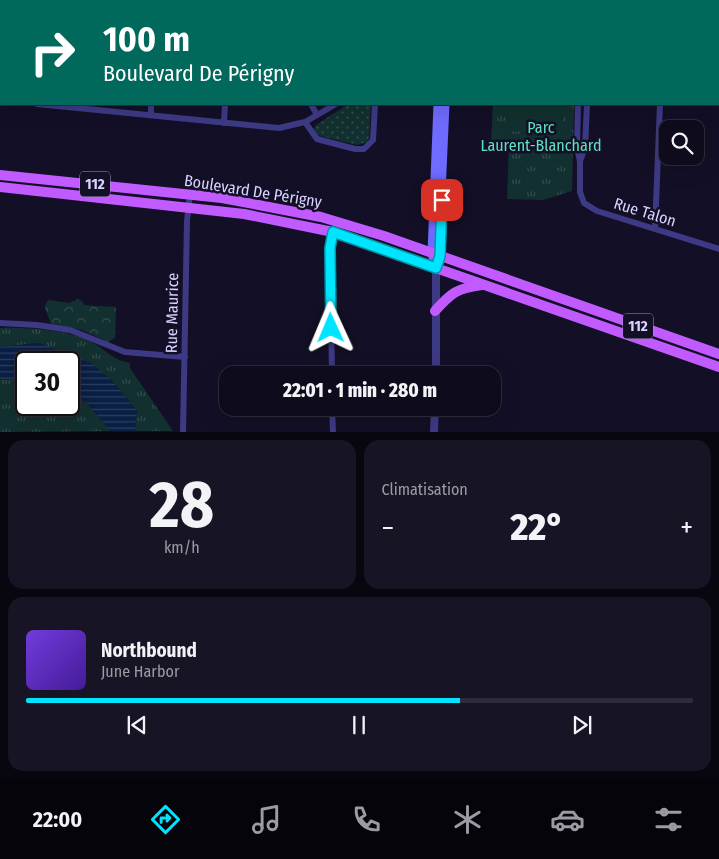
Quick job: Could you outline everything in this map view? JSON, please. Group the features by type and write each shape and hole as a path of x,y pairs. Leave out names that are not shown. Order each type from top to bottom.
{"main road":[{"path":"436,268 438,105"},
{"path":"436,254 445,105"},
{"name":"Boulevard De Périgny","path":"0,174 190,194 247,202 309,214 362,228 719,354"},
{"name":"Boulevard De Périgny","path":"0,187 188,207 253,216 333,232 719,367"},
{"path":"435,311 459,289 484,285"}],"street":[{"path":"60,105 279,128 305,122 334,105"},
{"path":"151,105 151,115"},
{"path":"224,123 225,105"},
{"path":"312,105 317,116"},
{"path":"305,122 318,140 355,149 364,149 369,146 372,140 374,105"},
{"path":"578,105 577,148 580,161"},
{"path":"580,161 585,148 586,105"},
{"path":"655,229 660,105"},
{"name":"Rue Talon","path":"580,161 579,184 582,200 591,209 719,249"},
{"name":"Rue Maurice","path":"183,432 188,207 190,194"},
{"path":"332,366 330,248 333,232"},
{"path":"436,268 436,366"},
{"path":"0,323 37,325 70,330 125,352 184,357"},
{"path":"332,416 333,432"},
{"path":"434,432 435,416"}],"green space":[{"path":"346,105 371,105 369,138 367,142 357,145 317,135 314,129 316,125"},
{"name":"Parc Laurent-Blanchard","path":"493,105 574,105 572,191 543,200 507,199 509,141 491,140"},
{"path":"509,105 563,105 561,135 507,131"},
{"path":"78,299 84,305 116,307 115,338 108,342 82,330 51,324 45,308 49,300 69,303"},
{"path":"0,328 58,332 89,341 113,357 130,363 130,368 173,431 135,431 137,411 111,379 80,364 80,351 55,351 39,343 0,347"},
{"path":"15,378 15,416 80,416 80,399 87,403 110,431 0,432 0,380"}],"water":[{"path":"39,343 60,351 15,351 15,379 0,380 0,347"},
{"path":"80,359 91,363 111,379 137,411 135,431 110,431 87,403 80,399"}],"route":[{"path":"331,328 330,241 333,232 436,268 440,256 442,200"}]}
